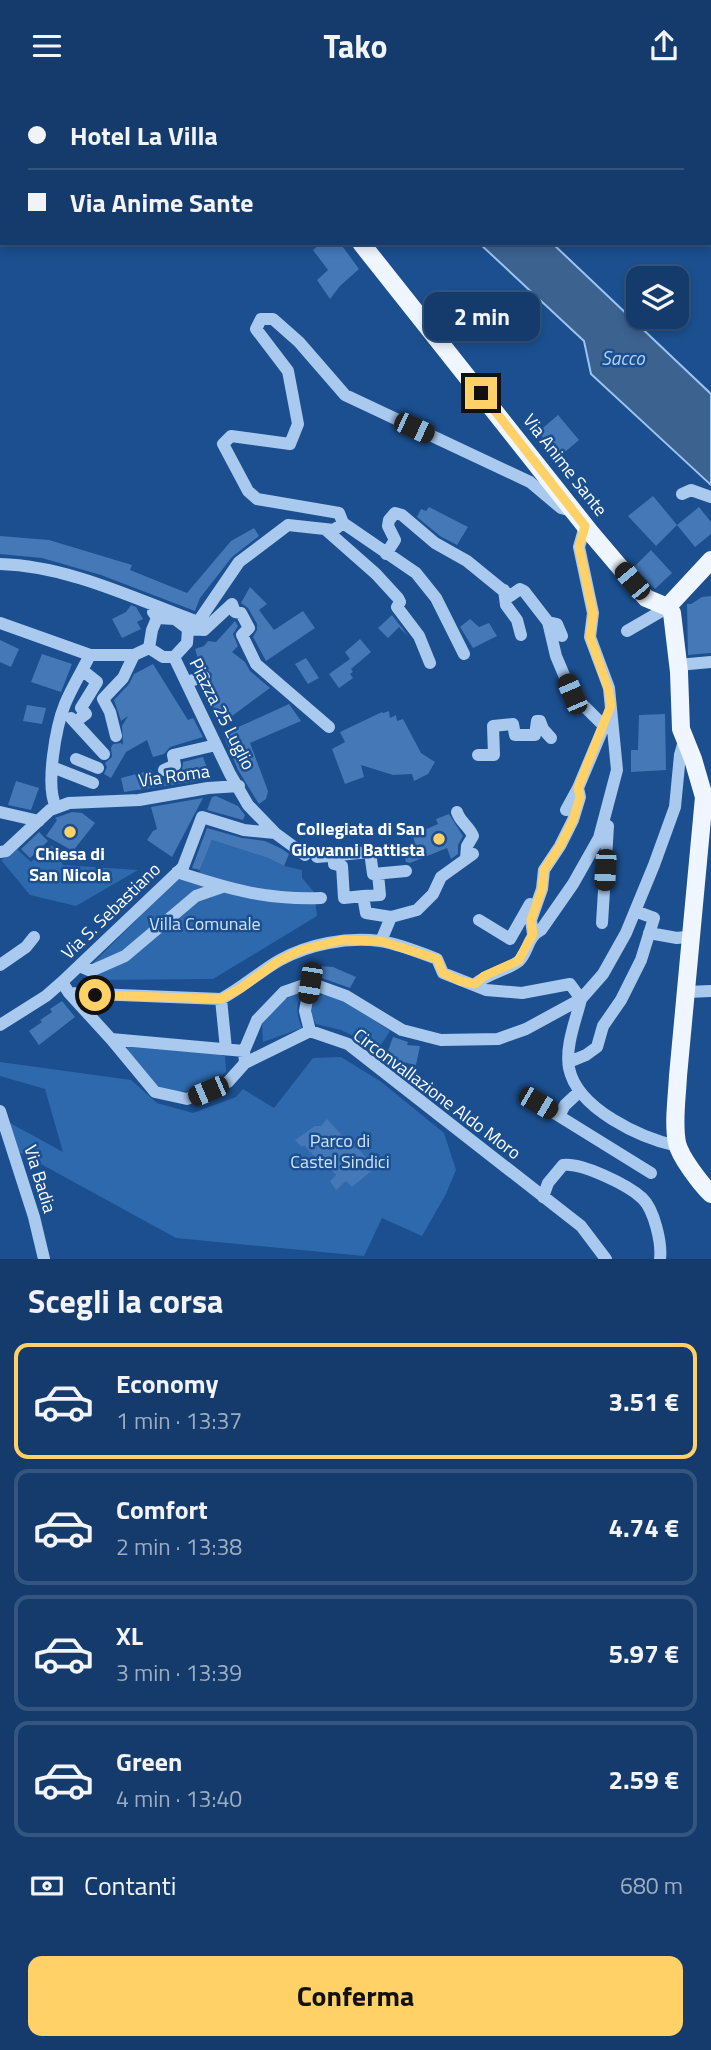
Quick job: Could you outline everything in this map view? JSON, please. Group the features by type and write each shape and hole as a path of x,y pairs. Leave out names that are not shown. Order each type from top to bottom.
{"main road":[{"name":"Via Anime Sante","path":"363,245 646,598 668,608"},
{"path":"711,560 668,608 681,729 704,797 678,1076 677,1146 702,1185 711,1194"}],"street":[{"path":"464,655 436,598 416,573 343,523 339,513 257,499 248,491 223,444 231,436 290,444 298,424 288,371 256,329 261,319 273,319 299,342 345,395 530,482 561,508 581,520 579,547 593,613 590,637 608,688 617,770 599,838 573,884 541,930 533,934 518,961 484,976 475,984"},
{"path":"682,494 691,490 711,497"},
{"path":"386,554 395,540 388,526 388,520 395,513 402,515 435,543 467,561 510,596 520,589 530,597 548,622 556,656 572,694 604,726"},
{"path":"0,564 63,572 198,622 239,562 288,525 334,530 343,523"},
{"path":"325,529 376,574 398,598 400,602 397,607 419,636 430,663"},
{"path":"504,590 506,605 516,620 521,635"},
{"path":"147,603 157,618"},
{"path":"157,618 175,619 188,629 204,630 233,604 235,612 241,613 249,628 242,635 256,664 329,727"},
{"path":"626,631 668,608"},
{"path":"149,648 157,618"},
{"path":"548,622 557,624 562,636"},
{"path":"0,623 90,655 134,655 149,648"},
{"name":"Piazza 25 Luglio","path":"188,629 187,643 174,657 230,774 239,786"},
{"path":"149,648 163,657 174,657"},
{"path":"0,852 6,851 56,807 51,791 52,768 63,710 90,655"},
{"path":"116,736 103,698 123,678 134,655"},
{"path":"676,670 711,662"},
{"path":"75,722 86,714 81,708 97,682 82,670"},
{"path":"186,682 204,677"},
{"path":"566,810 578,788 611,705"},
{"path":"63,710 104,754"},
{"path":"478,755 494,755 493,726 513,725 515,735 534,735 537,721 540,721 543,730 551,739"},
{"path":"66,988 155,1092 187,1099 228,1082 245,1057 257,1020 284,992 310,983 346,996 402,1030 441,1040 498,1038 526,1029 581,999 603,974 626,933 675,807 684,741"},
{"path":"164,770 175,765 173,755 216,745"},
{"path":"76,759 98,768"},
{"path":"52,768 93,783"},
{"path":"239,786 248,805 275,833 311,856 370,852 373,874 406,871"},
{"name":"Via Roma","path":"56,807 69,803 139,800 208,788 239,786"},
{"path":"533,934 531,920 544,870 573,820 580,797 578,788"},
{"path":"602,923 608,816 606,811"},
{"path":"0,812 39,821"},
{"path":"363,897 366,913 391,917 416,909 433,894 441,877 470,856 467,846 473,836 469,826 459,819 457,812"},
{"name":"Via S. Sebastiano","path":"0,1025 46,996 66,988 79,966 183,867 202,817 244,830 275,833"},
{"path":"334,855 334,864 342,866 344,898 380,895 377,874"},
{"path":"177,872 257,895 321,898"},
{"path":"479,921 510,939 522,921 537,886 543,880"},
{"path":"79,966 91,971 125,956 196,896 222,887"},
{"path":"569,1062 597,1047 603,1026 621,1000 641,960 654,918 635,911"},
{"path":"381,941 391,917"},
{"path":"649,933 677,938 693,936"},
{"path":"0,965 26,947 34,937"},
{"path":"66,988 221,999 277,962 301,950 342,940 381,941 437,959 443,973 486,990 522,993 570,984 581,999"},
{"path":"111,1039 226,1049 245,1057 310,1031 305,1011 310,983"},
{"path":"687,992 711,991"},
{"path":"221,999 226,1049"},
{"path":"581,999 569,1044 569,1068 581,1096 616,1121 654,1141 677,1146"},
{"name":"Circonvallazione Aldo Moro","path":"310,1031 348,1044 581,1226 606,1259"},
{"path":"559,1116 565,1105 579,1092"},
{"path":"538,1103 651,1173"},
{"name":"Via Badia","path":"0,1111 34,1217 44,1259"},
{"path":"543,1196 548,1183 563,1165 585,1167 620,1184 642,1198 654,1221 661,1251 660,1259"}],"green space":[{"name":"Villa Comunale","path":"212,840 302,870 302,878 314,892 317,916 213,979 91,980 83,973 188,869 199,873"},
{"path":"52,845 63,865 138,870 76,906 30,895 1,860 17,849 31,862"},
{"path":"303,992 297,1009 302,1028 263,1042 262,1024 281,1000"},
{"path":"325,993 344,1000 390,1031 379,1048 341,1030 316,1024 312,1005"},
{"path":"126,1043 222,1054 225,1056 226,1072 200,1091 163,1092 128,1051"},
{"name":"Parco di Castel Sindici","path":"341,1057 380,1081 444,1133 456,1170 446,1194 422,1236 382,1218 364,1256 176,1238 19,1152 10,1123 63,1152 45,1089 0,1076 0,1062 131,1080 157,1103 193,1113 236,1097 243,1089 274,1108 313,1058"}],"water":[{"name":"Sacco","path":"481,245 554,245 626,313 626,329 643,329 711,394 711,485 591,374 584,341"}],"building":[{"path":"319,245 341,245 359,269 330,299 317,280 328,270 313,250"},
{"path":"558,415 579,440 559,457 538,432"},
{"path":"653,496 677,525 656,546 628,516"},
{"path":"429,507 468,527 457,545 440,536 417,517 421,509 426,511"},
{"path":"699,507 711,522 711,534 695,547 677,525"},
{"path":"254,528 259,536 232,557 200,598 195,611 101,575 42,558 0,554 0,536 49,540 132,565 130,570 187,593 231,541"},
{"path":"651,550 672,573 655,589 634,567"},
{"path":"250,587 267,604 259,610 274,630 303,611 315,628 266,661 253,637 257,624 248,608 241,603"},
{"path":"711,596 711,653 688,655 687,604"},
{"path":"131,605 136,607 143,619 137,622 141,629 122,638 112,619 126,612"},
{"path":"392,615 408,636 399,627 388,638 378,628"},
{"path":"470,619 479,627 489,623 497,636 473,648 460,627"},
{"path":"235,621 238,626 233,634 238,646 232,652 270,688 220,725 204,686 211,683 212,674 207,669 201,669 195,649 204,646 208,641 216,642"},
{"path":"360,639 371,652 351,669 353,678 339,688 329,674 350,659 345,652"},
{"path":"0,640 19,649 11,667 0,662"},
{"path":"42,654 72,664 61,692 31,682"},
{"path":"306,658 319,678 308,684 295,664"},
{"path":"153,664 188,720 193,718 203,737 170,747 164,754 153,757 147,740 126,752 111,778 104,774 107,767 105,763 112,757 113,744 123,745 122,726 128,716 121,721 114,700 129,684 134,674"},
{"path":"289,704 301,721 250,743 268,791 266,799 259,804 238,770 223,734"},
{"path":"27,705 46,708 42,724 23,721"},
{"path":"389,711 390,718 396,715 397,721 403,719 421,753 435,762 428,774 414,781 412,774 393,775 361,765 364,777 345,784 332,749 345,742 340,732"},
{"path":"665,714 666,770 631,772 631,750 638,750 639,715"},
{"path":"203,757 211,779 124,792 121,778 152,770 155,783 183,778 183,762"},
{"path":"16,781 39,788 31,810 8,805"},
{"path":"216,796 238,806 245,815 243,820 207,810 212,797"},
{"path":"203,798 172,857 147,840 157,829 151,807"},
{"name":"Chiesa di San Nicola","path":"72,812 82,813 95,823 73,851 46,836 57,820 55,818"},
{"name":"Collegiata di San Giovanni Battista","path":"449,814 463,836 458,845 458,854 451,859 447,848 410,863 406,862 402,847 415,844 413,835 438,824 436,819"},
{"path":"207,828 242,838 265,841 289,854 284,866 212,840 200,870 192,868"},
{"path":"39,832 48,841 30,858 21,849"},
{"path":"318,966 333,967 356,977 350,988 316,976"},
{"path":"62,1001 75,1017 39,1045 29,1031 52,1012 50,1009"},
{"path":"393,1037 408,1042 407,1045 420,1046 416,1065 390,1059 388,1051"},
{"path":"327,1119 375,1168 352,1187 346,1181 336,1190 330,1181 336,1175 295,1140 315,1126 321,1126"}],"place":[{"name":"Chiesa di San Nicola","path":"70,832"},
{"name":"Collegiata di San Giovanni Battista","path":"439,839"}],"route":[{"path":"95,995 221,999 277,962 301,950 342,940 381,941 414,951 437,959 443,973 475,984 484,976 518,961 533,934 531,920 542,889 544,870 573,820 580,797 578,788 611,705 608,688 590,637 593,613 579,547 585,526 481,393"}]}
